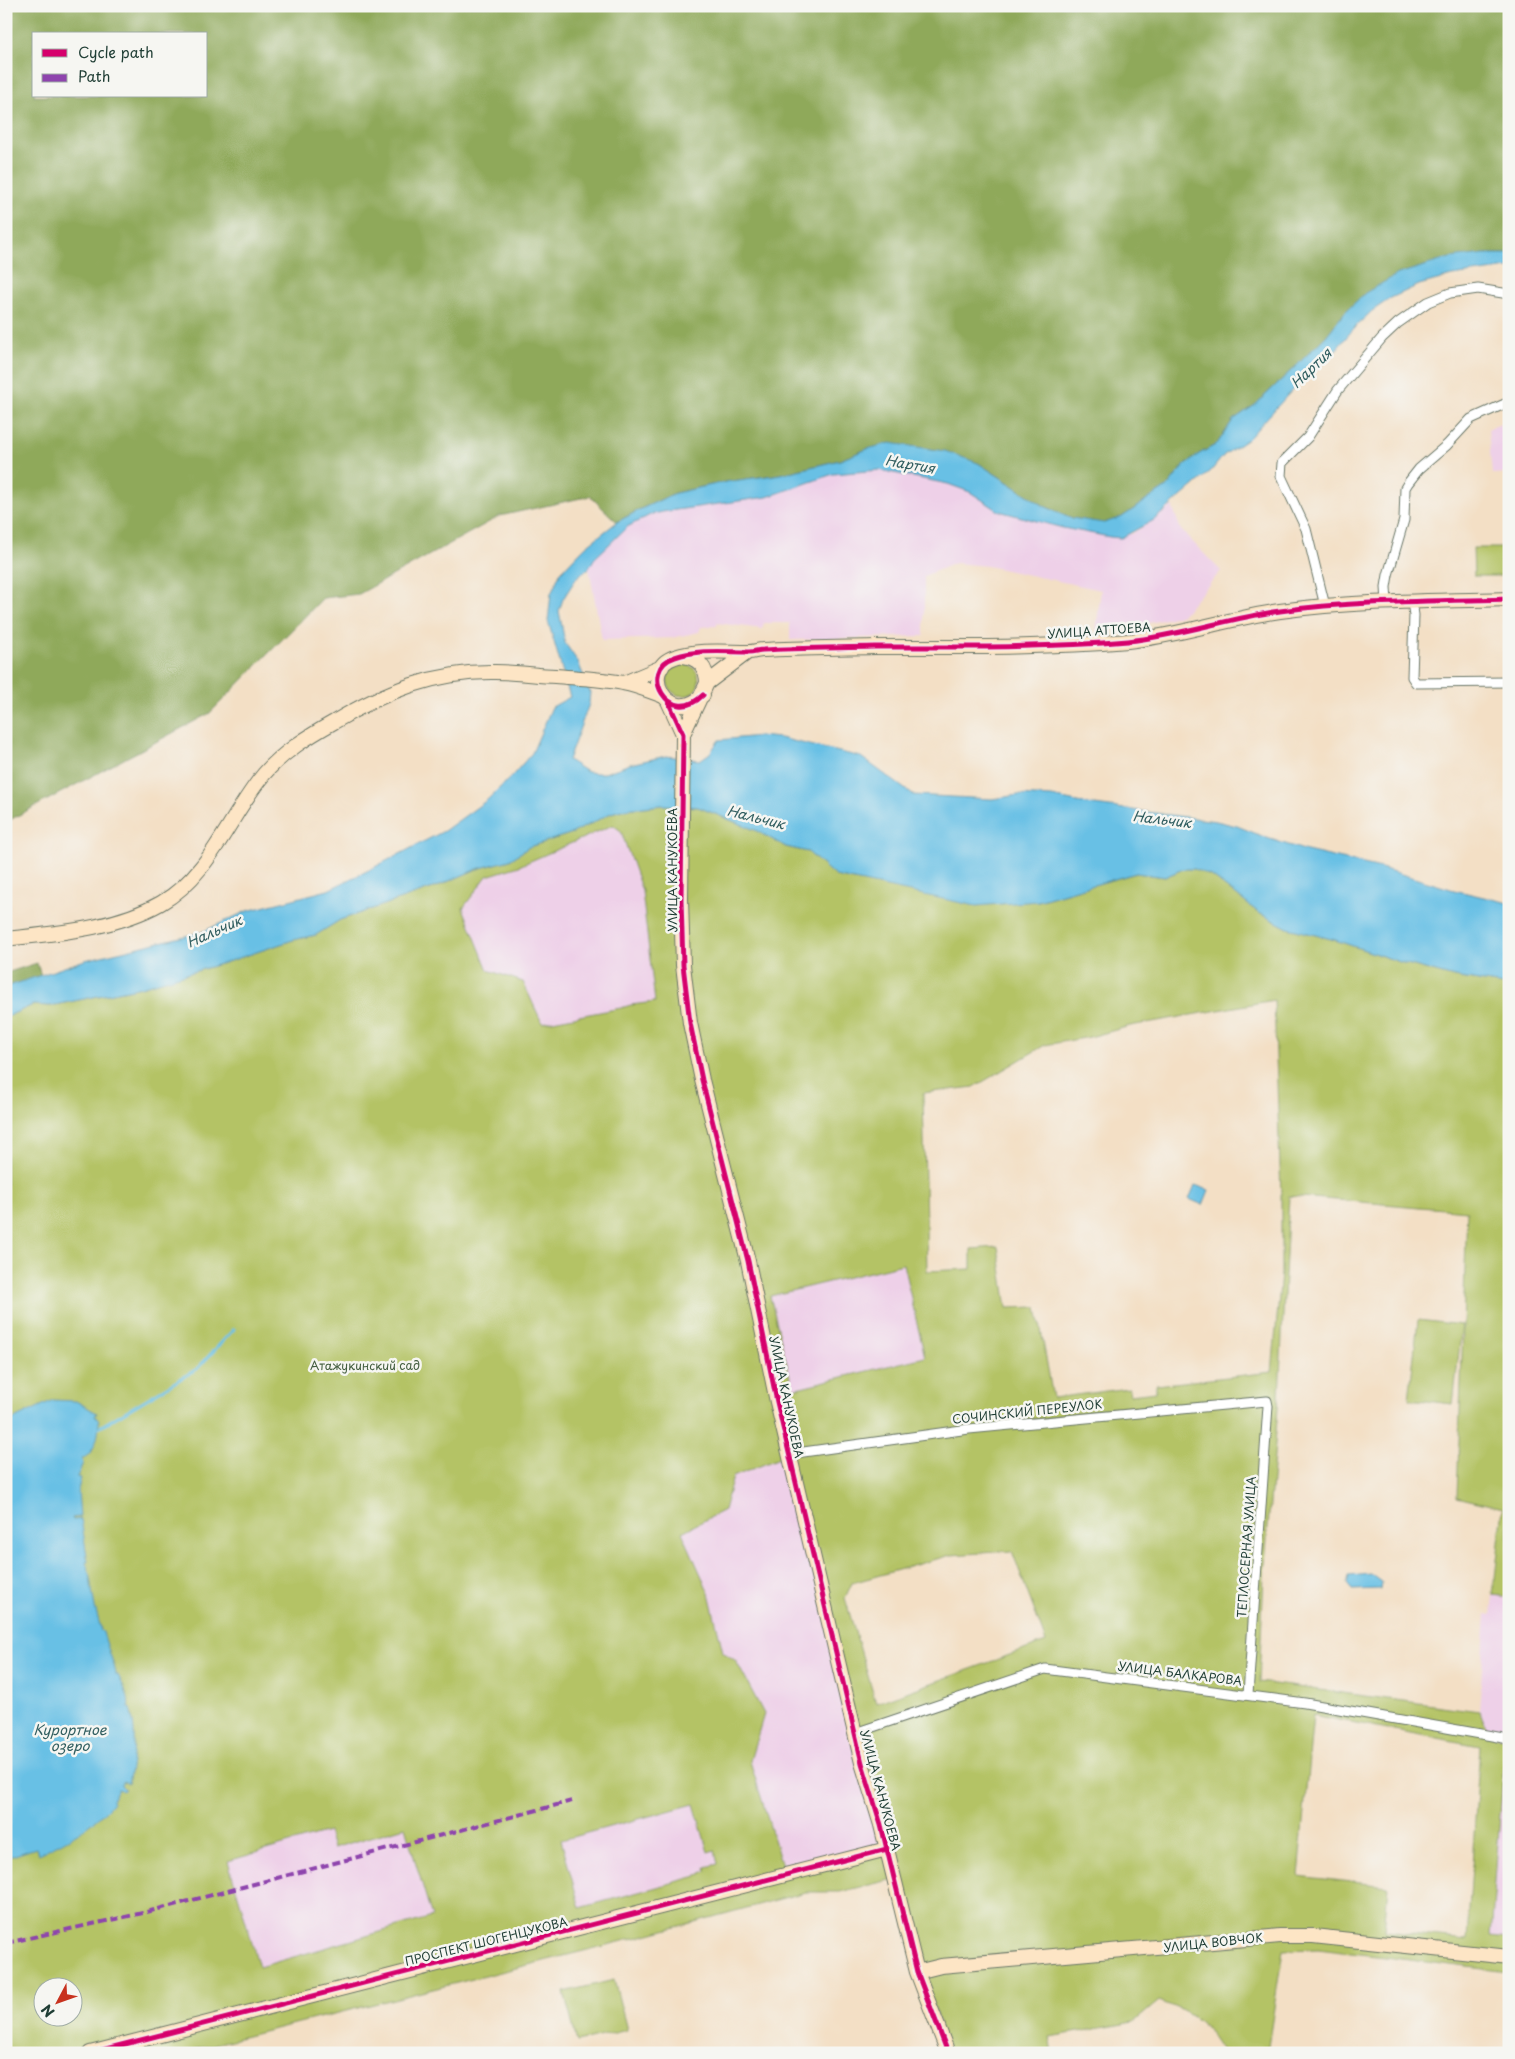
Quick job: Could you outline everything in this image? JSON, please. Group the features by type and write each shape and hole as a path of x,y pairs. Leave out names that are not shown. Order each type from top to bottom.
{"street":[{"path":"1325,606 1306,529 1281,476 1282,463 1308,437 1338,390 1382,338 1398,323 1428,302 1450,293 1478,289 1509,294"},
{"path":"1387,603 1386,588 1388,575 1404,520 1408,483 1419,469 1447,445 1471,420 1509,402"},
{"name":"УЛИЦА АТТОЕВА","path":"683,656 711,651 748,652 829,648 1004,646 1129,640 1278,611 1325,606 1509,599"},
{"path":"1412,602 1414,615 1412,676 1416,683 1509,682"},
{"path":"6,939 86,928 121,920 160,903 188,883 200,869 266,773 281,758 322,729 380,696 412,684 460,674 510,672 624,683 683,706 690,704 748,652"},
{"path":"624,683 662,667 674,657 683,656 696,660 701,664 707,676 705,689 684,734"},
{"path":"662,667 658,682 684,734"},
{"name":"УЛИЦА КАНУКОЕВА","path":"684,734 681,929 690,1023 711,1116 748,1261 789,1454 855,1733 887,1849 917,1972 948,2053"},
{"name":"СОЧИНСКИЙ ПЕРЕУЛОК","path":"789,1454 968,1429 1264,1400 1268,1402"},
{"name":"ТЕПЛОСЕРНАЯ УЛИЦА","path":"1248,1694 1268,1402"},
{"name":"УЛИЦА БАЛКАРОВА","path":"855,1733 1045,1669 1248,1694 1509,1739"},
{"name":"ПРОСПЕКТ ШОГЕНЦУКОВА","path":"90,2053 887,1849"},
{"name":"УЛИЦА ВОВЧОК","path":"917,1972 941,1966 1280,1936 1313,1936 1509,1956"}],"shaded area":[{"path":"1509,421 1509,473 1492,474 1488,429"},
{"path":"879,470 948,484 970,492 999,511 1131,534 1172,506 1181,530 1221,571 1182,615 1141,625 1096,630 1101,590 987,566 955,563 924,576 924,636 790,640 790,623 764,623 762,629 717,623 717,626 701,627 699,632 671,638 602,640 589,568 593,559 627,527 650,515 662,512 767,497 833,474"},
{"path":"613,825 621,831 642,891 655,1002 542,1023 523,982 488,970 463,908 487,876 519,866"},
{"path":"903,1263 925,1357 793,1389 770,1296"},
{"path":"789,1454 887,1849 785,1875 750,1761 764,1714 736,1661 723,1652 709,1593 682,1532 724,1510 732,1477"},
{"path":"1493,1595 1509,1597 1509,1739 1492,1737 1479,1711 1486,1614 1491,1615"},
{"path":"1504,1759 1509,1760 1509,1938 1491,1936"},
{"path":"694,1803 708,1852 715,1850 718,1864 702,1874 580,1908 561,1840"},
{"path":"405,1827 432,1917 259,1967 228,1861 328,1832 333,1848"}],"green space":[{"path":"6,6 1509,6 1509,254 1484,254 1345,312 1326,336 1296,366 1255,405 1233,420 1217,444 1199,454 1184,466 1168,486 1122,517 1103,524 1072,518 1046,507 978,463 867,449 840,460 781,474 725,482 675,493 617,522 590,496 500,516 359,594 323,598 210,713 6,822"},
{"path":"1473,548 1509,548 1509,576 1474,576"},
{"path":"683,664 689,665 694,669 698,674 698,686 694,691 689,695 683,696 677,695 672,691 668,686 667,680 668,674 672,669 677,665"},
{"name":"Атажукинский сад","path":"663,805 698,807 755,830 786,847 808,852 835,876 924,894 1038,901 1136,873 1165,877 1183,869 1195,869 1213,877 1259,913 1288,928 1335,940 1400,962 1454,977 1509,986 1509,1597 1493,1595 1503,1508 1457,1497 1467,1211 1289,1196 1279,1396 1264,1575 1259,1682 1479,1711 1492,1736 1509,1739 1509,1760 1504,1760 1491,1936 1509,1938 1509,1972 1318,1949 1283,1950 1267,2053 1223,2053 1210,2033 1197,2020 1181,2010 1159,2001 1134,2022 1050,2037 1053,2053 948,2053 894,1879 840,1892 806,1892 635,1938 180,2053 6,2053 6,1017 33,1005 50,1006 137,988 224,963 293,940 316,935 340,920 433,888 477,869 510,860 529,847 573,833 611,813 625,809","holes":["613,825 621,831 642,891 655,1002 542,1023 523,982 488,970 463,908 487,876 519,866","1274,1000 1281,1195 1281,1274 1272,1372 1156,1385 1156,1392 1130,1395 1129,1388 1053,1398 1037,1307 1007,1308 998,1247 971,1249 971,1269 927,1271 923,1093 974,1087 1045,1045 1090,1037 1130,1026","903,1264 925,1357 793,1389 770,1296","789,1454 887,1849 785,1875 750,1761 764,1714 736,1661 723,1652 709,1593 682,1532 724,1510 733,1477","1012,1551 1046,1642 876,1703 845,1598 852,1583 951,1555","1313,1715 1480,1746 1467,1940 1384,1931 1388,1886 1298,1876","694,1804 708,1852 715,1850 718,1864 706,1867 707,1871 701,1873 701,1875 580,1908 561,1840","405,1827 432,1917 259,1967 228,1861 328,1832 333,1848"]},
{"path":"37,963 41,976 6,987 6,973"},
{"path":"1418,1320 1462,1325 1453,1404 1409,1399"},
{"path":"614,1980 627,2030 577,2042 564,1992"}],"water":[{"path":"1484,254 1509,254 1509,268 1452,276 1419,285 1391,298 1372,311 1355,327 1329,358 1295,387 1248,439 1224,455 1211,471 1154,520 1121,538 1063,528 999,511 970,492 948,484 879,470 833,474 767,497 650,515 627,527 594,559 589,568 577,577 563,599 559,611 565,643 578,662 590,692 589,704 568,760 587,772 605,773 630,764 666,756 700,760 710,753 719,740 759,736 780,738 861,757 913,795 992,799 1018,795 1052,797 1087,804 1216,821 1237,826 1307,851 1381,868 1454,890 1509,903 1509,986 1454,977 1400,962 1335,940 1288,928 1259,913 1213,877 1194,869 1183,869 1165,877 1136,873 1038,901 976,906 835,876 808,852 786,847 755,830 698,807 663,805 625,809 611,813 573,833 529,847 510,860 477,869 433,888 340,920 316,935 293,940 224,963 137,988 50,1006 33,1005 6,1017 6,987 85,960 202,932 247,911 328,890 444,831 487,800 532,753 552,707 570,697 548,621 551,594 560,573 585,547 617,522 643,508 675,493 725,482 781,474 840,460 867,449 890,443 945,451 978,463 1046,507 1072,518 1104,523 1122,517 1168,486 1184,466 1199,454 1217,444 1233,420 1255,405 1296,366 1365,293 1398,274 1450,258"},
{"path":"1195,1185 1209,1190 1203,1205 1189,1199"},
{"name":"Курортное озеро","path":"53,1400 76,1401 97,1413 95,1416 99,1421 96,1442 91,1452 82,1459 83,1463 77,1477 81,1478 78,1490 80,1517 72,1518 73,1520 81,1519 88,1562 86,1562 100,1630 103,1632 116,1675 118,1675 127,1696 128,1708 130,1708 134,1727 133,1755 128,1784 124,1781 121,1785 125,1789 123,1791 118,1789 112,1800 113,1802 98,1818 69,1838 38,1854 36,1848 6,1858 6,1423"},
{"path":"1371,1574 1382,1582 1381,1589 1352,1590 1347,1584 1349,1576"}],"waterway":[{"path":"98,1428 197,1369 234,1329"}],"marked path":[{"path":"6,1943 143,1913 572,1801"}],"cycle path":[{"path":"703,695 690,704 679,705 669,701 662,693 658,683 659,673 664,663 684,654 721,651 749,652 777,649 875,647 1033,646 1128,641 1147,639 1280,611 1394,602 1509,599"},
{"path":"668,701 683,734 681,899 683,965 690,1023 702,1080 748,1261 777,1402 862,1763 881,1825 917,1972 948,2053"},
{"path":"90,2053 887,1849"}],"water label":[{"name":"Нартия","path":"1311,368"},
{"name":"Нартия","path":"910,464"},
{"name":"Нальчик","path":"756,817"},
{"name":"Нальчик","path":"1162,819"},
{"name":"Нальчик","path":"214,931"}]}
